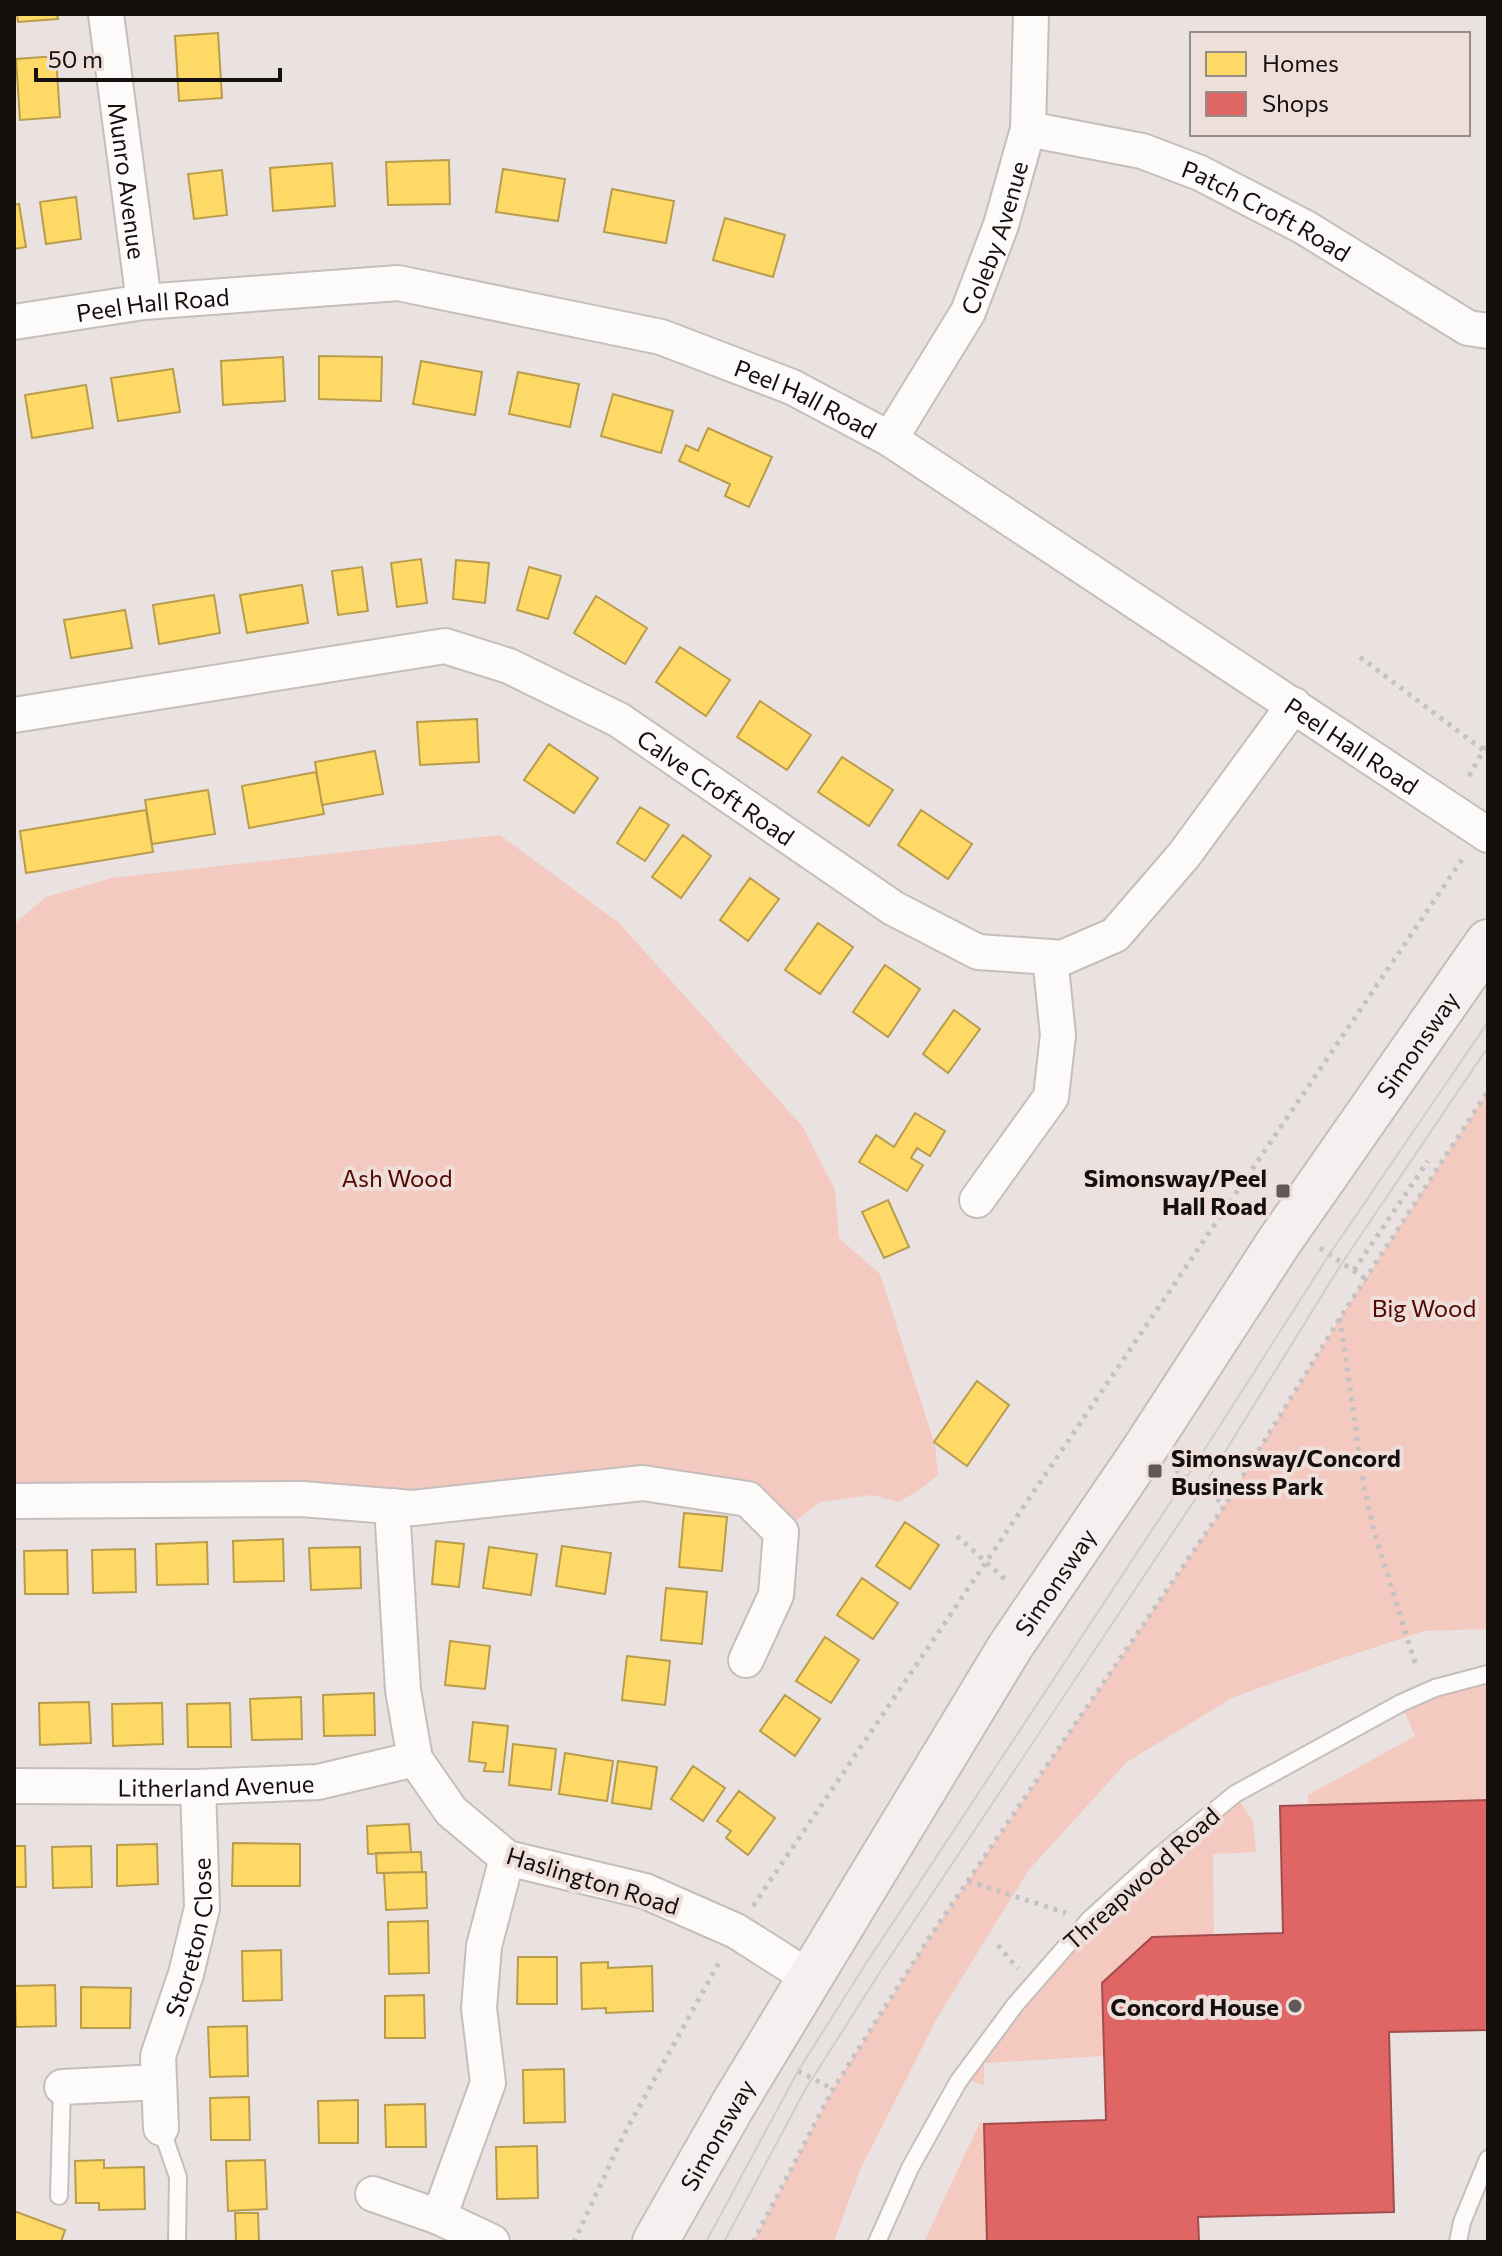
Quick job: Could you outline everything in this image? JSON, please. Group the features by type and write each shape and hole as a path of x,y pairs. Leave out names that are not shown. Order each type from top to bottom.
{"street":[{"name":"Munro Avenue","path":"106,14 144,302"},
{"name":"Coleby Avenue","path":"890,439 968,312 1001,225 1028,129 1031,14"},
{"name":"Patch Croft Road","path":"1028,129 1142,151 1200,173 1304,227 1468,328 1488,331"},
{"name":"Peel Hall Road","path":"14,322 144,302 398,283 661,337 792,387 890,439 1294,705 1479,841"},
{"name":"Calve Croft Road","path":"14,715 445,646 509,666 619,720 893,908 964,945 978,952 1062,958 1115,935 1184,855 1294,705"},
{"name":"Simonsway","path":"655,2242 733,2105 1037,1608 1279,1242 1488,942"},
{"path":"977,1200 1051,1097 1058,1035 1050,957"},
{"path":"14,1501 302,1499 413,1508 643,1483 748,1499 781,1532 776,1595 746,1660"},
{"name":"Haslington Road","path":"392,1506 403,1690 415,1759 451,1811 507,1858 645,1891 736,1931 810,1978"},
{"name":"Litherland Avenue","path":"14,1786 198,1787 318,1782 415,1759"},
{"name":"Storeton Close","path":"161,2128 158,2056 186,1974 202,1908 198,1787"},
{"path":"439,2217 488,2083 479,2008 481,1977 484,1946 507,1858"},
{"path":"62,2087 159,2082"},
{"path":"373,2194 439,2217 492,2242"}],"lane":[{"name":"Threapwood Road","path":"877,2242 910,2168 958,2082 1024,1995 1089,1920 1157,1858 1235,1794 1401,1703 1435,1688 1488,1674"},
{"path":"59,2196 62,2087"},
{"path":"161,2128 178,2177 177,2242"},
{"path":"1458,2242 1462,2222 1488,2159"}],"path":[{"path":"1360,657 1483,750"},
{"path":"1469,776 1488,742"},
{"path":"574,2242 623,2136 736,1931 1479,841"},
{"path":"753,2242 833,2089 968,1881 1225,1505 1340,1318 1488,1091"},
{"path":"1354,1270 1428,1161"},
{"path":"1314,1243 1366,1279"},
{"path":"1340,1318 1364,1487 1375,1535 1425,1693"},
{"path":"1144,1450 1225,1505"},
{"path":"957,1536 1037,1608"},
{"path":"968,1881 1089,1920"}],"green space":[{"name":"Ash Wood","path":"500,835 619,923 803,1127 835,1190 839,1238 880,1274 935,1445 938,1475 898,1502 872,1495 820,1502 781,1532 748,1499 643,1483 459,1503 14,1501 14,924 46,897 111,878"},
{"name":"Big Wood","path":"1488,1091 1488,1629 1424,1631 1232,1698 1127,1762 1028,1871 937,2018 859,2172 834,2242 753,2242 833,2089 929,1938 1225,1505 1340,1318"},
{"path":"1488,1674 1488,1800 1308,1805 1308,1795 1415,1736 1401,1703"},
{"path":"1235,1794 1253,1822 1256,1852 1213,1854 1214,1935 1152,1937 1103,1983 1104,2056 984,2063 984,2085 975,2083 964,2073 1051,1960"},
{"path":"980,2122 984,2124 987,2242 924,2242"}],"building: Homes":[{"path":"17,14 57,14 58,19 18,22"},
{"path":"218,33 222,98 179,101 175,36"},
{"path":"56,56 60,117 20,120 16,59"},
{"path":"449,160 450,204 388,205 386,162"},
{"path":"332,163 335,206 273,211 270,168"},
{"path":"503,169 565,179 558,221 496,212"},
{"path":"222,170 227,215 194,219 188,174"},
{"path":"612,189 674,201 666,243 604,232"},
{"path":"76,197 81,239 46,244 40,202"},
{"path":"19,204 26,247 14,249 14,205"},
{"path":"725,218 785,235 773,277 713,260"},
{"path":"319,356 382,357 381,401 319,399"},
{"path":"283,357 285,401 223,405 221,361"},
{"path":"421,361 482,372 475,415 413,404"},
{"path":"173,369 180,412 118,421 111,378"},
{"path":"518,372 579,384 570,427 509,414"},
{"path":"86,385 93,428 32,438 25,395"},
{"path":"613,394 673,411 661,453 601,436"},
{"path":"708,428 772,457 749,507 725,496 730,484 679,461 686,445 698,451"},
{"path":"421,559 427,603 397,607 391,563"},
{"path":"456,560 489,563 485,603 453,599"},
{"path":"362,567 368,611 338,615 332,571"},
{"path":"529,567 561,576 548,619 517,610"},
{"path":"302,585 308,623 247,633 240,595"},
{"path":"214,595 220,633 159,644 153,605"},
{"path":"596,596 647,628 625,664 574,633"},
{"path":"125,610 132,648 71,658 64,620"},
{"path":"680,647 730,680 706,716 656,682"},
{"path":"760,701 811,735 787,770 737,737"},
{"path":"477,719 479,762 420,765 417,722"},
{"path":"549,744 598,778 574,813 524,780"},
{"path":"375,751 383,794 322,805 315,762"},
{"path":"842,757 893,790 869,826 818,792"},
{"path":"316,772 324,814 249,828 242,786"},
{"path":"208,790 215,834 152,844 145,800"},
{"path":"640,807 669,825 645,861 617,843"},
{"path":"146,810 153,852 26,873 20,831"},
{"path":"921,810 972,844 948,879 898,845"},
{"path":"683,835 711,856 681,898 652,877"},
{"path":"750,878 779,899 748,941 720,920"},
{"path":"818,923 853,947 820,994 785,970"},
{"path":"885,965 920,989 888,1037 853,1012"},
{"path":"954,1010 980,1029 948,1073 923,1054"},
{"path":"915,1113 945,1131 930,1156 917,1148 911,1158 923,1165 907,1191 859,1162 876,1135 894,1147"},
{"path":"888,1200 909,1247 884,1258 862,1212"},
{"path":"977,1381 1009,1405 967,1466 934,1442"},
{"path":"684,1513 727,1517 722,1571 679,1567"},
{"path":"905,1522 939,1545 910,1589 876,1566"},
{"path":"283,1539 284,1581 234,1582 233,1541"},
{"path":"436,1541 464,1544 459,1587 432,1584"},
{"path":"207,1542 208,1584 157,1585 156,1544"},
{"path":"562,1546 611,1553 605,1594 556,1586"},
{"path":"360,1547 361,1588 311,1590 309,1548"},
{"path":"489,1547 537,1554 531,1595 483,1588"},
{"path":"135,1549 136,1592 93,1593 92,1550"},
{"path":"67,1550 68,1594 25,1594 24,1551"},
{"path":"862,1578 898,1603 873,1639 837,1615"},
{"path":"666,1588 707,1592 702,1644 661,1640"},
{"path":"825,1637 859,1660 831,1703 796,1681"},
{"path":"450,1641 490,1646 485,1689 445,1685"},
{"path":"627,1656 670,1661 665,1705 622,1700"},
{"path":"374,1693 375,1735 324,1736 323,1695"},
{"path":"785,1695 820,1719 795,1756 760,1731"},
{"path":"301,1697 302,1739 252,1740 250,1699"},
{"path":"89,1702 91,1743 40,1745 39,1703"},
{"path":"162,1703 163,1744 113,1746 112,1704"},
{"path":"230,1703 231,1747 188,1747 187,1704"},
{"path":"473,1722 508,1726 503,1772 484,1771 486,1763 469,1761"},
{"path":"513,1744 556,1749 551,1790 509,1785"},
{"path":"565,1753 613,1761 607,1801 559,1794"},
{"path":"618,1761 657,1767 651,1809 612,1803"},
{"path":"693,1766 725,1788 703,1821 671,1799"},
{"path":"739,1791 775,1818 748,1855 726,1838 731,1831 717,1821"},
{"path":"409,1824 411,1852 368,1854 367,1826"},
{"path":"233,1843 300,1844 300,1886 232,1886"},
{"path":"157,1844 158,1884 117,1886 117,1845"},
{"path":"14,1846 25,1846 26,1887 14,1887"},
{"path":"91,1846 92,1887 53,1888 52,1847"},
{"path":"421,1852 422,1872 377,1873 376,1853"},
{"path":"426,1872 427,1908 386,1910 384,1873"},
{"path":"428,1921 429,1973 389,1974 388,1922"},
{"path":"281,1950 282,2000 243,2001 242,1951"},
{"path":"518,1957 557,1957 557,2004 517,2004"},
{"path":"608,1962 608,1968 652,1966 653,2011 606,2013 606,2008 582,2009 581,1963"},
{"path":"55,1985 56,2026 16,2027 15,1986"},
{"path":"81,1987 131,1988 130,2028 81,2028"},
{"path":"424,1995 425,2038 385,2038 385,1996"},
{"path":"247,2026 248,2076 210,2077 208,2027"},
{"path":"564,2069 565,2122 524,2123 523,2070"},
{"path":"249,2097 250,2140 211,2140 210,2098"},
{"path":"358,2100 358,2143 319,2143 318,2101"},
{"path":"425,2104 426,2147 386,2147 385,2105"},
{"path":"537,2146 538,2198 497,2199 496,2147"},
{"path":"104,2160 104,2168 144,2167 145,2209 99,2210 99,2203 76,2203 75,2161"},
{"path":"265,2160 267,2209 228,2211 226,2161"},
{"path":"14,2211 65,2230 61,2242 14,2241"},
{"path":"235,2213 258,2213 259,2242 236,2242"}],"building: Shops":[{"name":"Concord House","path":"1488,1800 1488,2030 1389,2032 1394,2212 1198,2217 1199,2242 987,2242 984,2124 1106,2120 1102,1983 1152,1937 1283,1933 1280,1806"}],"tram line":[{"path":"706,2242 798,2071 863,1968 1187,1477 1329,1255 1488,1022"},
{"path":"724,2242 805,2090 880,1972 1202,1489 1342,1263 1488,1047"}],"place":[{"name":"Simonsway/Peel Hall Road","path":"1283,1191"},
{"name":"Simonsway/Concord Business Park","path":"1155,1471"},
{"name":"Concord House","path":"1295,2006"}]}
